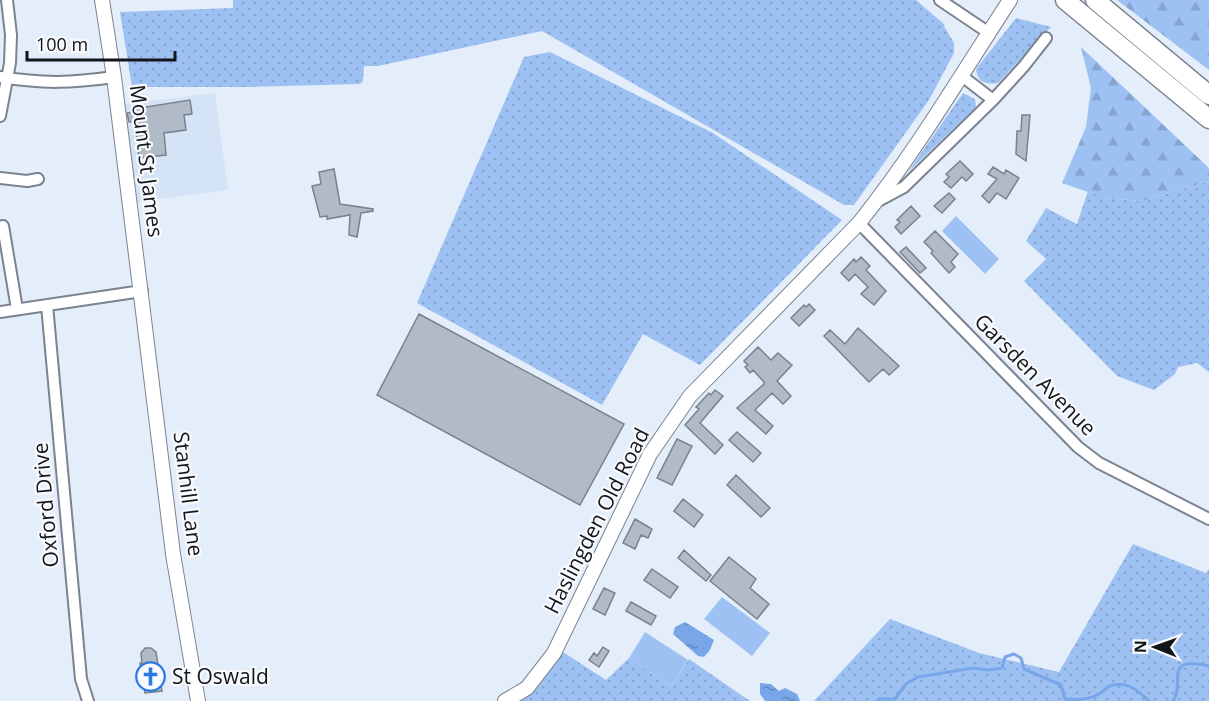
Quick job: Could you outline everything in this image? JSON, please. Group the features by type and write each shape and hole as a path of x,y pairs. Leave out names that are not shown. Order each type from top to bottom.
{"highway":[{"path":"1065,0 1209,119"},
{"path":"1095,0 1209,95"}],"main road":[{"name":"Mount St James","path":"102,0 142,291"},
{"name":"Haslingden Old Road","path":"505,701 526,688 554,653 650,454 690,396 859,223 876,202 962,76 1010,0"},
{"name":"Stanhill Lane","path":"142,291 173,554 198,701"}],"street":[{"path":"0,116 11,35 7,0"},
{"path":"940,0 989,33"},
{"name":"Haslingden Old Road","path":"876,202 904,187 993,100 1046,38"},
{"path":"962,76 993,100"},
{"path":"4,77 63,83 114,77"},
{"path":"0,178 27,181 38,179"},
{"name":"Garsden Avenue","path":"859,223 1080,450 1099,463 1209,519"},
{"path":"3,226 3,245 16,309"},
{"path":"0,312 142,291"},
{"name":"Oxford Drive","path":"47,304 81,679 88,701"}],"shaded area":[{"path":"215,93 228,190 136,202 124,104"}],"green space":[{"path":"233,0 916,0 945,25 954,43 954,53 929,100 854,205 844,205 542,31 378,66 364,66 363,81 360,84 132,87 120,12 233,8"},
{"path":"1117,0 1209,0 1209,70"},
{"path":"1016,18 1051,27 998,83 983,82 978,77 976,69"},
{"path":"1081,47 1209,168 1209,181 1142,201 1105,198 1062,183 1086,127 1091,88"},
{"path":"550,52 713,133 842,220 700,365 643,334 602,405 417,303 524,57"},
{"path":"963,93 975,99 976,107 908,172"},
{"path":"1209,181 1209,372 1197,363 1178,367 1175,374 1154,390 1117,376 1024,281 1046,259 1026,241 1046,208 1077,224 1088,191 1105,198 1142,201"},
{"path":"956,216 999,259 985,274 942,231"},
{"path":"1133,544 1206,573 1209,569 1209,701 814,701 890,619 979,653 1059,672"},
{"path":"722,597 770,633 752,656 704,619"},
{"path":"645,632 688,660 671,686 629,658"},
{"path":"563,652 606,680 629,658 671,686 689,659 750,701 520,701 538,685"}],"water":[{"path":"685,622 714,640 704,657 698,656 673,634 675,627"},
{"path":"760,683 771,684 779,691 785,688 797,694 800,701 765,701 760,694"}],"building":[{"path":"190,100 192,114 184,115 186,130 164,133 166,155 139,158 135,121 129,122 127,113 134,112 133,109"},
{"path":"1022,115 1030,115 1026,161 1016,154 1017,131 1021,131"},
{"path":"960,161 973,174 966,181 962,177 951,188 944,182 949,177 946,174"},
{"path":"993,167 1004,174 1006,170 1019,178 1006,199 997,193 989,203 982,196 997,179 988,174"},
{"path":"334,169 340,204 373,209 373,211 361,213 357,237 349,235 350,215 327,219 327,216 320,217 312,186 321,184 319,172"},
{"path":"949,193 955,199 942,213 934,206"},
{"path":"911,206 920,216 901,234 895,227 900,222 897,220"},
{"path":"935,231 958,254 951,262 955,267 949,273 924,242"},
{"path":"906,247 926,268 920,273 900,252"},
{"path":"861,257 870,266 866,270 886,291 874,305 861,294 868,287 855,274 849,281 841,273 854,259 856,262"},
{"path":"809,304 815,310 799,326 791,318 804,305 806,307"},
{"path":"419,314 624,424 580,505 377,395"},
{"path":"858,328 899,366 889,375 883,369 869,382 824,336 830,330 845,344"},
{"path":"758,347 771,360 778,353 792,365 777,381 791,396 783,404 772,393 755,410 773,426 766,434 737,408 764,384 753,370 750,373 744,361"},
{"path":"715,390 723,396 700,423 723,445 715,454 685,425 699,409 696,407"},
{"path":"737,432 761,453 753,462 729,440"},
{"path":"677,439 692,446 672,485 657,478"},
{"path":"736,475 770,508 761,517 727,485"},
{"path":"683,499 703,515 694,527 674,511"},
{"path":"635,519 652,529 648,538 641,535 635,549 623,543"},
{"path":"684,550 711,575 706,581 678,558"},
{"path":"729,557 756,579 750,588 769,604 757,619 710,581"},
{"path":"652,569 678,587 670,598 644,580"},
{"path":"604,588 615,593 605,615 593,609"},
{"path":"631,602 656,616 651,625 626,611"},
{"path":"603,647 609,651 599,667 589,660 594,653 597,656"},
{"name":"St Oswald","path":"145,648 151,648 156,652 162,691 145,693 140,663 142,663 141,653"}],"waterway":[{"path":"877,701 895,699 906,684 918,677 973,668 988,670 1002,668 1005,657 1014,654 1021,658 1024,669 1061,685 1065,699 1091,697 1109,687 1121,684 1136,690 1149,701"},
{"path":"1173,701 1180,668 1185,664 1209,666"}],"place":[{"name":"St Oswald","path":"151,677"}]}
